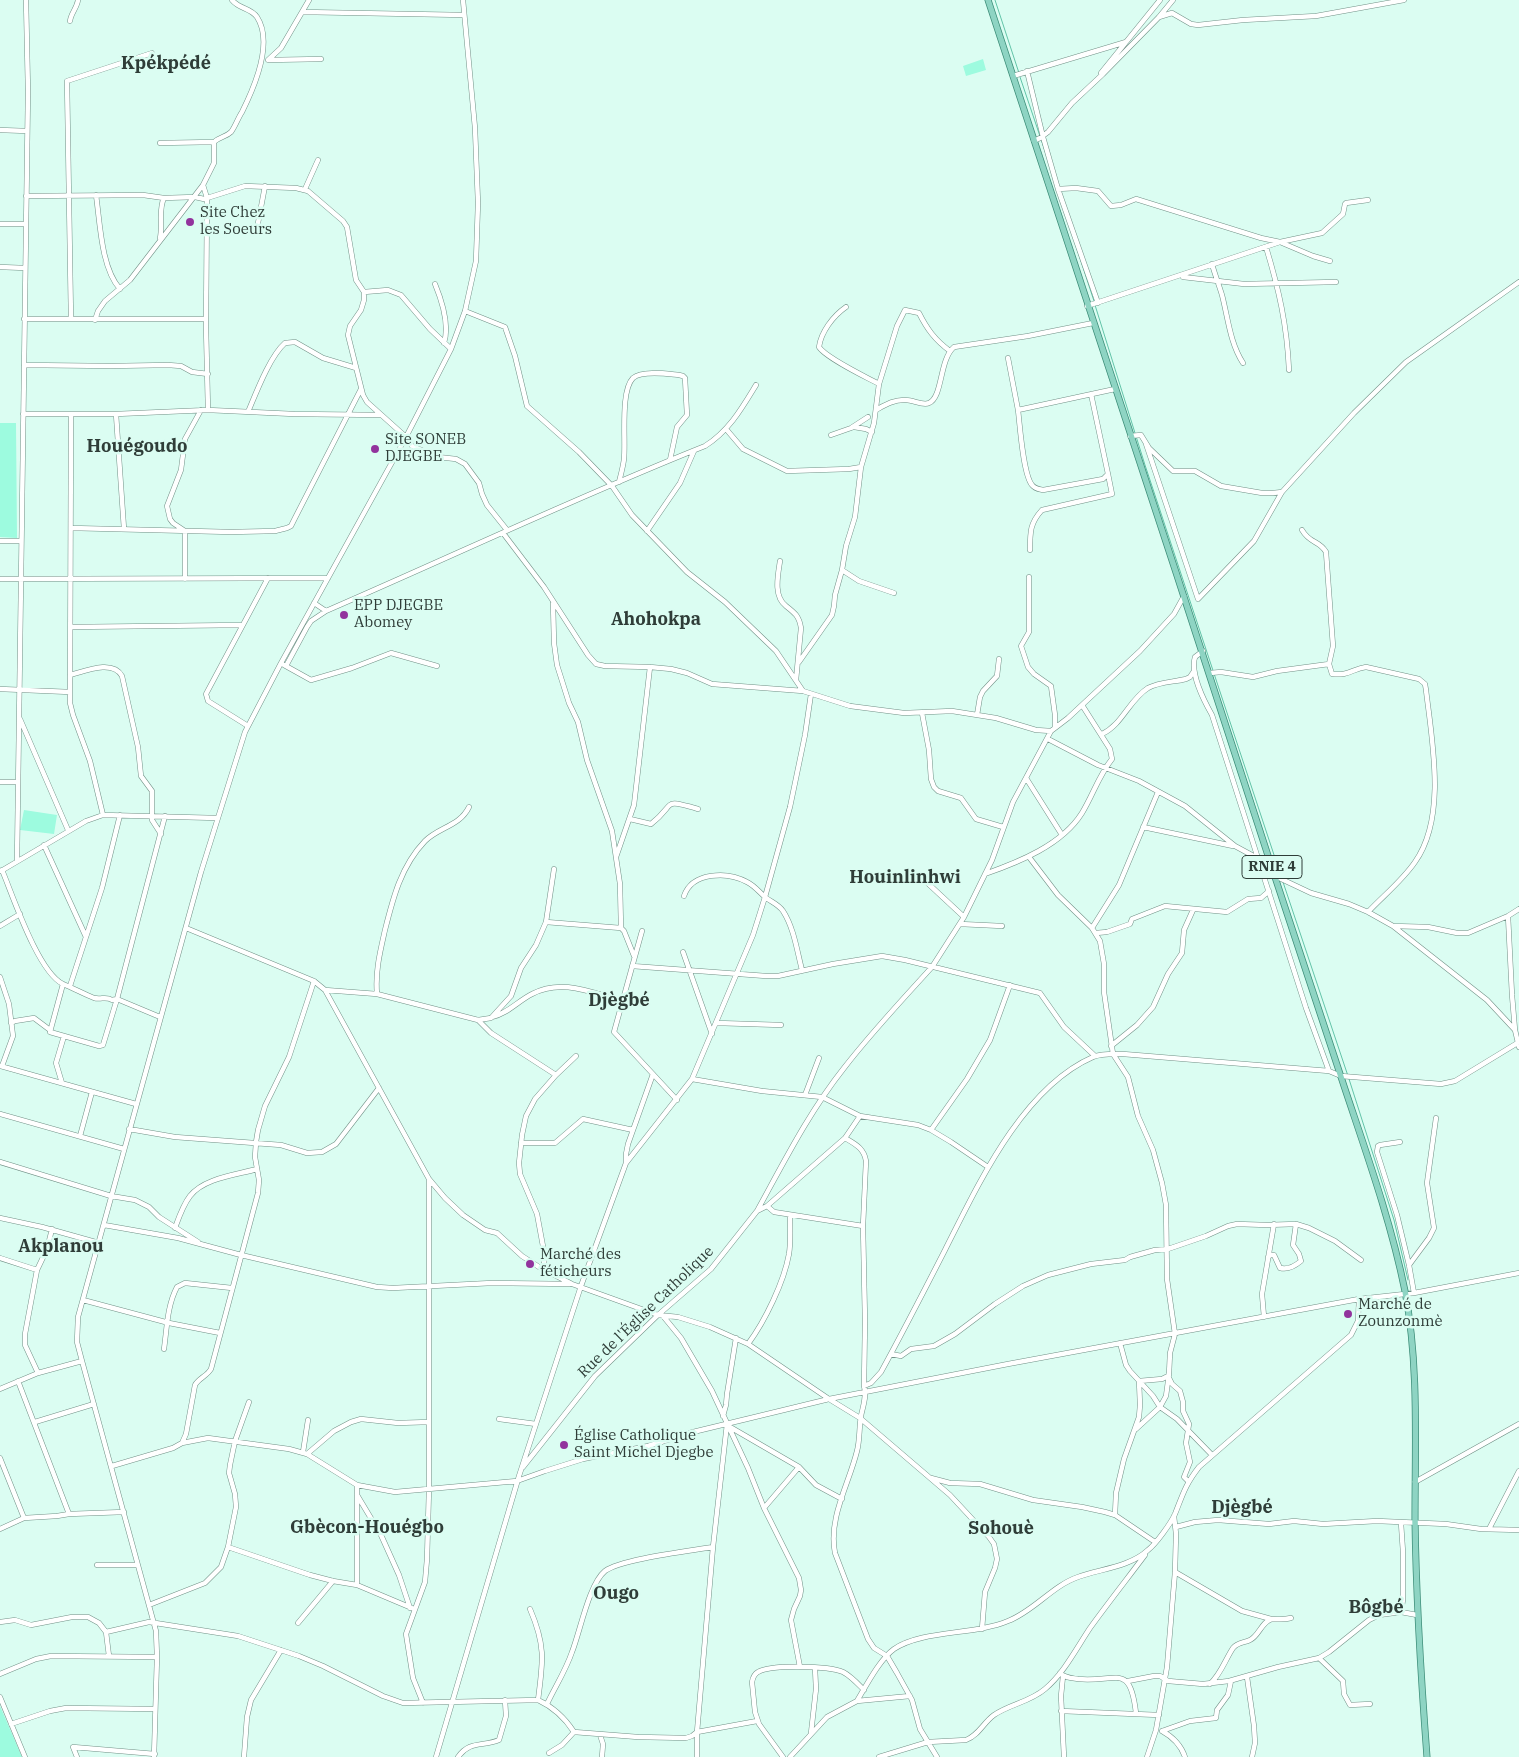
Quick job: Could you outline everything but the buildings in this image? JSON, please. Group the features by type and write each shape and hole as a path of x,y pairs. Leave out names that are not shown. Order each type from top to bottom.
{"main road":[{"name":"RNIE 4","path":"988,0 1130,436 1203,651 1213,673 1275,876 1341,1076 1393,1216 1405,1293 1413,1372 1417,1615 1427,1757"}],"street":[{"path":"17,861 27,131 26,0"},
{"path":"70,21 71,15 77,7 78,0"},
{"path":"160,143 214,142 232,130 254,88 262,61 263,38 260,23 252,12 239,7 232,0"},
{"path":"268,60 281,48 309,0"},
{"path":"77,1757 73,1747 154,1755 157,1657 157,1638 154,1624 77,1342 77,1329 83,1300 160,1017 217,818 248,726 406,437 450,349 465,310 476,260 478,203 476,145 463,0"},
{"path":"1100,77 1104,68 1160,0"},
{"path":"1034,141 1043,136 1072,104 1159,17 1173,0"},
{"path":"1159,17 1172,13 1191,24 1198,25 1243,20 1316,16 1404,0"},
{"path":"303,12 464,15"},
{"path":"1013,76 1126,42"},
{"path":"71,319 67,81 152,53"},
{"path":"262,61 321,58"},
{"path":"1027,71 1058,189 1098,302"},
{"path":"0,130 27,131"},
{"path":"94,320 105,301 130,280 195,197 214,163 214,142"},
{"path":"305,189 318,160"},
{"path":"203,185 207,198 206,319 208,410"},
{"path":"26,196 69,194 207,198 245,186 305,189 346,224 356,280 364,292 364,305 350,326 348,335 361,389 367,402 406,437 409,444 438,456 456,458 465,464 478,483 488,506 588,655 596,664 671,669 687,673 712,684 802,691 850,706 904,714 952,711 996,718 1021,727 1051,731"},
{"path":"258,223 265,186"},
{"path":"1058,189 1098,191 1111,206 1121,205 1136,199 1261,238 1280,242 1330,261"},
{"path":"96,195 108,265 114,283 120,289"},
{"path":"160,240 162,229 161,208 164,198"},
{"path":"1088,306 1280,242 1322,233 1343,214 1346,202 1368,200"},
{"path":"0,224 26,224"},
{"path":"1266,247 1277,284 1288,339 1289,370"},
{"path":"1212,264 1229,329 1238,355 1243,363"},
{"path":"0,268 25,268"},
{"path":"1181,276 1244,284 1336,282"},
{"path":"1130,436 1141,435 1146,444 1198,599 1254,541 1282,492 1354,413 1406,362 1519,282"},
{"path":"435,284 444,313 446,334 444,343"},
{"path":"364,292 388,290 401,295 450,349"},
{"path":"846,307 830,322 822,336 819,348 836,361 879,384"},
{"path":"465,310 505,327 515,356 527,406 572,446 612,486 632,515 687,572 725,602 776,651 802,691"},
{"path":"798,663 832,615 846,546 855,517 861,467 872,432 879,384 897,326 905,310 919,312 928,330 939,343 950,351"},
{"path":"24,320 206,319"},
{"path":"876,410 898,400 925,404 933,400 937,393 943,366 954,347 1028,336 1093,323"},
{"path":"248,412 268,369 285,342 295,342 323,358 356,368"},
{"path":"1008,358 1026,466 1031,485 1036,489 1043,490 1103,479 1108,474"},
{"path":"24,365 168,365 181,366 192,372 208,374"},
{"path":"619,482 624,459 625,394 633,378 639,375 651,373 679,374 685,378 688,415 676,427 670,460"},
{"path":"286,666 311,621 326,611 505,531 694,451 716,439 726,429 756,385"},
{"path":"71,528 275,531 291,526 361,389"},
{"path":"1018,410 1115,389"},
{"path":"1030,550 1031,527 1034,518 1042,510 1112,494 1091,394"},
{"path":"185,531 170,519 167,506 181,470 185,439 201,410"},
{"path":"23,414 116,414 208,410 382,415"},
{"path":"72,414 70,692 73,715 90,761 103,815"},
{"path":"116,414 124,529"},
{"path":"831,435 846,431 868,417"},
{"path":"854,426 872,432"},
{"path":"726,429 743,449 786,471 861,467"},
{"path":"1146,444 1173,471 1195,471 1220,486 1262,493 1273,494 1282,492"},
{"path":"647,531 680,483 694,451"},
{"path":"1302,530 1310,541 1323,546 1328,561 1333,646 1329,664 1332,674 1348,674 1366,667 1419,679 1425,684 1435,786 1434,806 1428,836 1416,861 1405,875 1368,912"},
{"path":"185,531 186,579"},
{"path":"0,541 22,541"},
{"path":"780,561 778,590 782,601 800,620 801,628 796,680"},
{"path":"842,570 859,581 894,593"},
{"path":"1029,577 1029,632 1021,646 1028,667 1034,674 1051,686 1055,727"},
{"path":"248,726 208,701 206,694 268,578"},
{"path":"0,579 328,578"},
{"path":"757,1211 822,1097 879,1026 932,968 960,924 985,874 1013,802 1051,731 1140,651 1174,614 1184,596"},
{"path":"553,601 554,643 557,665 569,703 578,722 587,760 612,831 620,884 621,928 635,957"},
{"path":"314,603 326,611"},
{"path":"71,627 242,624"},
{"path":"1203,651 1195,657 1194,671 1202,697 1212,715 1309,1018 1329,1071"},
{"path":"281,663 311,680 352,668 391,653 437,666"},
{"path":"978,715 980,697 997,676 999,659"},
{"path":"1213,673 1253,677 1277,671 1329,664"},
{"path":"70,675 106,667 119,670 136,738 141,776 152,791 152,816 154,824 161,834"},
{"path":"616,858 634,805 650,667"},
{"path":"1102,734 1118,723 1123,714 1146,689 1186,679 1194,671"},
{"path":"0,689 70,692"},
{"path":"436,1757 520,1470 581,1286 626,1163 692,1079 753,935 797,777 811,694"},
{"path":"985,874 1029,857 1073,826 1082,812 1104,768 1112,759 1110,749 1102,734 1082,705"},
{"path":"922,712 929,750 931,779 934,787 938,791 961,798 976,819 1004,827"},
{"path":"19,717 68,830"},
{"path":"1048,739 1104,768 1139,781 1185,806 1235,846 1272,866"},
{"path":"1026,778 1062,835"},
{"path":"0,782 18,782"},
{"path":"1092,928 1119,885 1158,792"},
{"path":"630,819 652,824 671,803 698,809"},
{"path":"377,994 376,978 379,959 394,893 404,871 426,840 465,816 469,807"},
{"path":"160,1017 118,999 96,998 64,984 48,970 1,871 68,830 103,815 217,818"},
{"path":"70,986 102,888 120,815"},
{"path":"11,1023 34,1018 52,1033 99,1046 103,1045 118,999 165,816"},
{"path":"1143,827 1235,846"},
{"path":"44,845 86,937"},
{"path":"1029,857 1058,895 1096,933 1103,951 1104,992 1113,1054 1124,1068 1128,1077 1138,1116 1157,1162 1166,1205 1168,1279 1175,1334 1170,1353 1166,1396 1160,1407 1136,1429"},
{"path":"491,1018 511,996 521,968 536,945 546,922 554,869"},
{"path":"905,874 916,874 964,917"},
{"path":"684,896 686,888 694,882 714,876 736,878 757,888 784,912 802,970"},
{"path":"1275,876 1310,893 1349,904 1368,912 1393,926 1487,1000 1515,1030"},
{"path":"1096,933 1107,932 1130,924 1132,919 1165,906 1227,912 1248,899 1261,898 1269,891"},
{"path":"1393,926 1428,927 1456,933 1468,933 1508,916 1519,908"},
{"path":"1111,1046 1137,1025 1153,1007 1168,974 1182,953 1184,930 1193,910"},
{"path":"0,926 20,914"},
{"path":"1508,916 1515,1030 1519,1047"},
{"path":"546,922 621,928"},
{"path":"960,924 1002,926"},
{"path":"186,928 314,981 325,990 429,1179 463,1215 486,1230 497,1234 522,1256 543,1270 572,1284"},
{"path":"642,931 614,1032 677,1100"},
{"path":"683,952 712,1034"},
{"path":"632,966 690,972 778,976 882,956 1040,993 1064,1027 1095,1056"},
{"path":"0,977 1,988 9,1004 13,1036 1,1066 136,1104"},
{"path":"182,1443 186,1434 195,1385 209,1374 212,1368 240,1255 258,1193 259,1180 255,1157 256,1142 265,1106 289,1057 314,981"},
{"path":"50,1030 64,984"},
{"path":"931,1130 985,1048 1010,985"},
{"path":"325,990 377,994 478,1020 502,1014 532,993 555,986 568,986 623,1001"},
{"path":"478,1020 492,1033 556,1075"},
{"path":"717,1023 781,1024"},
{"path":"62,1083 56,1063 64,1036"},
{"path":"864,1386 874,1381 891,1354 988,1167 1018,1124 1056,1081 1095,1056 1113,1054 1329,1071 1341,1076 1441,1084 1451,1083 1519,1042"},
{"path":"543,1270 546,1258 537,1214 520,1174 520,1143 526,1116 530,1108 556,1075 576,1056"},
{"path":"804,1095 819,1058"},
{"path":"626,1163 626,1154 633,1130 654,1074"},
{"path":"692,1079 762,1091 822,1097 860,1116 918,1125 931,1130 988,1167"},
{"path":"129,1129 175,1137 256,1142 287,1146 307,1153 328,1150 336,1144 379,1088"},
{"path":"80,1136 92,1092"},
{"path":"0,1114 124,1149"},
{"name":"Rue de l'Église Catholique","path":"520,1470 595,1376 711,1268 757,1211 767,1206 845,1138 860,1116"},
{"path":"1409,1265 1432,1234 1434,1228 1427,1183 1436,1118"},
{"path":"520,1143 555,1143 583,1119 633,1130"},
{"path":"845,1138 862,1149 866,1161 863,1226 864,1386 866,1392 860,1418 857,1450 842,1499 833,1542 835,1553 868,1639 874,1648 887,1656 910,1696 920,1729 937,1757"},
{"path":"1400,1142 1380,1145 1377,1152 1393,1216 1409,1265 1414,1293"},
{"path":"0,1162 111,1196 128,1198 142,1203 175,1228 201,1244"},
{"path":"175,1228 193,1192 209,1183 257,1170"},
{"path":"423,1703 413,1678 406,1640 412,1608 422,1590 426,1573 429,1489 429,1179"},
{"path":"767,1206 774,1212 863,1226"},
{"path":"748,1344 758,1331 769,1310 789,1257 791,1240 790,1215"},
{"path":"0,1218 52,1229 99,1243"},
{"path":"1264,1317 1262,1294 1274,1224"},
{"path":"891,1354 901,1356 912,1349 934,1346 956,1334 995,1304 1023,1286 1048,1275 1091,1264 1125,1260 1155,1250 1168,1249 1228,1226 1296,1224 1309,1228 1335,1241 1361,1260"},
{"path":"1268,1257 1274,1255 1280,1268 1284,1269 1296,1266 1301,1261 1293,1245 1296,1224"},
{"path":"104,1225 178,1238 240,1255 377,1287 572,1284 661,1315 678,1317 736,1338 860,1418 950,1495 989,1537 996,1551 995,1568 985,1592 982,1629"},
{"path":"38,1373 24,1339 37,1270 47,1249 52,1229"},
{"path":"0,1258 37,1270"},
{"path":"112,1466 174,1448 182,1443 208,1438 305,1453 356,1486 402,1493 517,1481 583,1459 648,1446 829,1399 1359,1299 1414,1293 1519,1273"},
{"path":"164,1349 169,1309 174,1292 180,1284 192,1283 232,1288"},
{"path":"879,1757 928,1742 972,1738 992,1716 1031,1699 1062,1674 1094,1623 1174,1516 1181,1494 1199,1467 1351,1335 1358,1321 1359,1299"},
{"path":"83,1300 168,1323 220,1332"},
{"path":"661,1315 681,1338 712,1391 800,1584 800,1596 791,1620 800,1667"},
{"path":"723,1416 736,1338"},
{"path":"1120,1343 1126,1365 1160,1407 1177,1418 1212,1455"},
{"path":"0,1389 38,1373 82,1361"},
{"path":"1139,1381 1162,1379 1168,1376 1169,1378"},
{"path":"1169,1378 1172,1384 1180,1391 1183,1411 1189,1424 1186,1443 1190,1462 1184,1476 1188,1481"},
{"path":"18,1381 69,1514"},
{"path":"1115,1516 1116,1493 1124,1459 1136,1429 1140,1405 1139,1381"},
{"path":"149,1605 201,1585 209,1580 221,1567 228,1547 236,1507 235,1494 229,1474 235,1441 249,1402"},
{"path":"35,1422 94,1404"},
{"path":"1177,1418 1183,1411"},
{"path":"499,1419 536,1424"},
{"path":"305,1453 308,1420"},
{"path":"305,1453 334,1431 351,1422 361,1420 398,1423 429,1422"},
{"path":"1415,1482 1519,1424"},
{"path":"728,1425 799,1467 816,1485 842,1499"},
{"path":"697,1757 697,1732 713,1546 728,1425"},
{"path":"0,1458 24,1518"},
{"path":"764,1508 799,1467"},
{"path":"1489,1530 1519,1471"},
{"path":"930,1477 950,1483 980,1484 1014,1496 1082,1506 1115,1516 1155,1542"},
{"path":"356,1486 357,1585"},
{"path":"356,1495 381,1535 412,1608"},
{"path":"0,1529 24,1518 124,1512"},
{"path":"1147,1757 1156,1730 1164,1680 1175,1572 1176,1527 1174,1516"},
{"path":"1176,1527 1224,1520 1269,1524 1377,1521 1446,1524 1489,1530 1519,1530"},
{"path":"1400,1523 1403,1552 1403,1600 1401,1612"},
{"path":"547,1704 572,1654 585,1611 599,1578 606,1571 625,1563 713,1546"},
{"path":"228,1547 333,1581 357,1585 412,1608"},
{"path":"857,1701 893,1650 917,1640 982,1629 1009,1621 1026,1612 1073,1579 1127,1562 1149,1550"},
{"path":"98,1565 137,1565"},
{"path":"1175,1572 1242,1611 1271,1619 1284,1620 1291,1618"},
{"path":"298,1623 333,1581"},
{"path":"530,1609 541,1641 542,1666 538,1700"},
{"path":"1062,1674 1069,1678 1086,1680 1119,1678 1128,1681 1160,1676 1164,1680 1209,1685 1319,1658 1330,1652 1369,1620 1391,1612 1417,1615"},
{"path":"0,1622 15,1620 30,1625 81,1616 94,1619 106,1632 110,1656"},
{"path":"1209,1685 1218,1675 1235,1646 1255,1637 1266,1622 1271,1619"},
{"path":"106,1632 147,1622 238,1636 323,1666 383,1696 404,1703 538,1700 547,1704 566,1720 574,1732 600,1735 686,1738 697,1732 757,1720"},
{"path":"244,1757 247,1717 251,1700 281,1650"},
{"path":"0,1674 44,1657 157,1657"},
{"path":"1319,1658 1343,1681 1344,1694 1350,1705 1370,1704"},
{"path":"783,1757 760,1728 757,1720 752,1682 758,1672 770,1669 800,1667 845,1673 864,1690"},
{"path":"811,1734 816,1689 815,1668"},
{"path":"1062,1674 1061,1711 1064,1757"},
{"path":"1247,1677 1254,1726 1255,1743 1252,1757"},
{"path":"1162,1731 1190,1721 1216,1718 1217,1710 1228,1694 1231,1680"},
{"path":"1128,1681 1134,1698 1136,1713"},
{"path":"790,1757 827,1717 857,1701 910,1696"},
{"path":"0,1697 26,1757"},
{"path":"458,1757 463,1750 475,1744 499,1740 506,1716 505,1700"},
{"path":"11,1724 66,1708 155,1709"},
{"path":"1061,1711 1159,1715"},
{"path":"1156,1730 1162,1731 1174,1739 1186,1757"},
{"path":"549,1753 562,1745 574,1732"},
{"path":"600,1735 603,1744 602,1757"}],"green space":[{"path":"983,59 986,70 966,76 963,66"},
{"path":"0,423 16,423 17,538 0,537"},
{"path":"24,810 57,815 54,834 20,830"},
{"path":"0,1706 22,1757 0,1757"}],"waterway":[{"path":"995,0 1019,73"},
{"path":"1020,77 1046,154"},
{"path":"1075,243 1094,301"},
{"path":"1095,305 1145,465 1281,876"},
{"path":"1283,882 1348,1076"},
{"path":"1349,1079 1394,1220 1408,1280"}],"place":[{"name":"Site Chez les Soeurs","path":"190,222"},
{"name":"Site SONEB DJEGBE","path":"375,449"},
{"name":"EPP DJEGBE Abomey","path":"344,615"},
{"name":"Marché des féticheurs","path":"530,1264"},
{"name":"Marché de Zounzonmè","path":"1348,1314"},
{"name":"Église Catholique Saint Michel Djegbe","path":"564,1445"}],"district":[{"name":"Kpékpédé","path":"166,64"},
{"name":"Houégoudo","path":"137,447"},
{"name":"Ahohokpa","path":"656,620"},
{"name":"Houinlinhwi","path":"905,878"},
{"name":"Djègbé","path":"619,1001"},
{"name":"Akplanou","path":"61,1247"},
{"name":"Djègbé","path":"1242,1508"},
{"name":"Gbècon-Houégbo","path":"367,1528"},
{"name":"Sohouè","path":"1001,1529"},
{"name":"Ougo","path":"616,1594"},
{"name":"Bôgbé","path":"1376,1608"}]}
